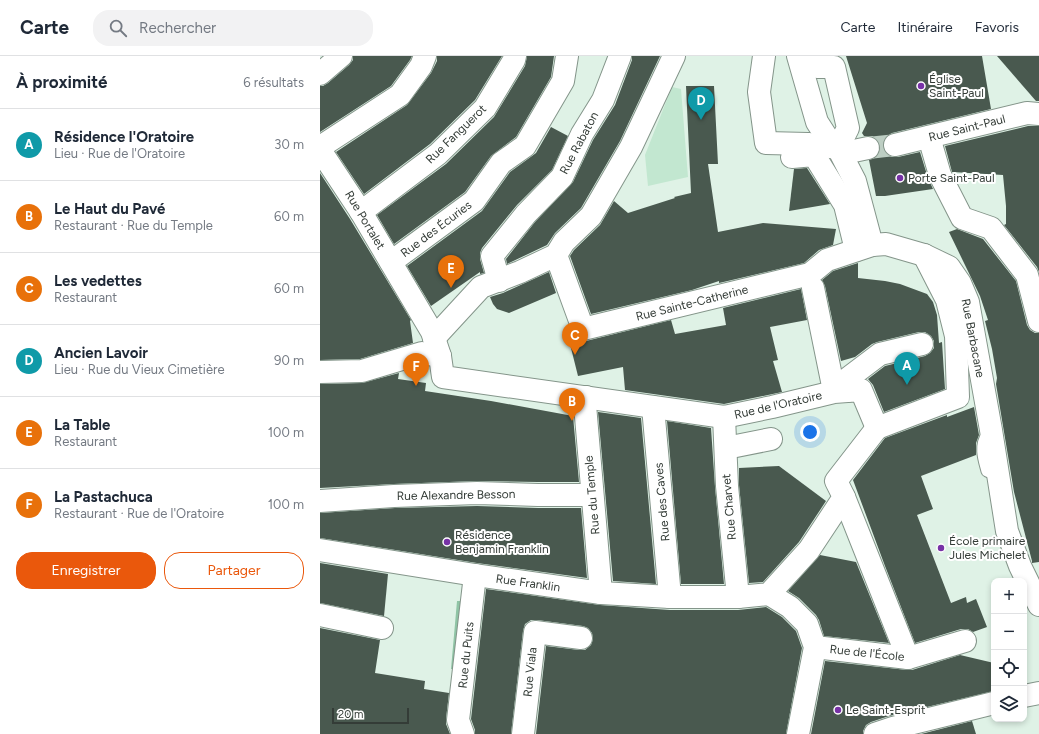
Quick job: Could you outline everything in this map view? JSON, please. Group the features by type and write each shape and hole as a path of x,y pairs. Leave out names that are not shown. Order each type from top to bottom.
{"street":[{"path":"320,74 341,56"},
{"path":"322,156 400,95 421,66 425,56"},
{"name":"Rue Fanguerot","path":"361,212 438,154 485,108 515,56"},
{"name":"Rue des Écuries","path":"391,262 474,201 501,163 525,146 563,81 567,56"},
{"name":"Rue Rabaton","path":"499,281 492,256 526,214 562,177 582,134 603,100 620,56"},
{"path":"320,372 362,371 437,347 481,287 499,281 556,255 564,242 591,216 604,195 631,147 674,56"},
{"path":"764,56 759,92 766,143 808,144 849,152 868,148"},
{"path":"798,56 817,122 826,136 839,149 855,181 864,247"},
{"path":"812,56 817,67 834,67 848,128 839,149"},
{"name":"Rue Saint-Paul","path":"895,145 1027,113 1039,114"},
{"path":"929,137 940,175 962,218 991,228 1027,275 1039,321"},
{"path":"789,157 814,154 845,205 864,247"},
{"name":"Rue Portalet","path":"322,156 361,212 432,332 437,347"},
{"name":"Rue Barbacane","path":"864,247 886,244 924,256 949,267 960,283 968,302 1007,531 1020,566 1039,605"},
{"name":"Rue Sainte-Catherine","path":"556,255 583,329 810,274 827,260 864,247"},
{"path":"908,658 844,497 836,481 877,428 958,397 956,336 947,300 924,256"},
{"path":"813,288 839,386 880,354 922,344"},
{"name":"Rue de l'Oratoire","path":"437,347 443,377 724,417 772,408 834,392 839,386 861,390 877,428"},
{"name":"Rue du Temple","path":"586,397 585,405 600,593"},
{"name":"Rue des Caves","path":"653,407 670,596"},
{"name":"Rue Charvet","path":"724,417 727,486 738,597"},
{"path":"726,448 771,439"},
{"name":"Rue Alexandre Besson","path":"320,501 394,496 477,493 592,495"},
{"path":"798,734 815,647 807,624 790,607 768,594 809,550 844,497"},
{"name":"Rue Franklin","path":"320,550 600,593 738,597 768,594"},
{"name":"Rue du Puits","path":"463,734 458,720 475,575"},
{"path":"320,615 382,628"},
{"name":"Rue Viala","path":"523,734 535,632 581,638"},
{"name":"Rue de l'École","path":"815,647 908,658 965,641"},
{"path":"1027,695 1039,693"},
{"path":"875,734 893,728 991,704"}],"shaded area":[{"path":"672,87 681,89 688,177 648,186 645,155"},
{"path":"457,601 461,601 455,669 451,669"}],"building":[{"path":"353,56 412,56 391,86 320,132 320,86 328,83 349,65 353,60"},
{"path":"437,56 502,56 475,100 430,144 364,194 336,152 407,105 431,73 437,61"},
{"path":"527,56 554,56 551,77 516,137 491,156 465,192 394,244 377,215 446,164 494,117 525,66"},
{"path":"632,56 660,56 620,141 581,208 555,233 547,245 507,264 506,259 535,222 573,182 593,140 615,105 632,60"},
{"name":"Église Saint-Paul","path":"846,56 982,56 991,109 892,133 883,141 883,148 886,154 892,157 920,152 933,189 876,196 869,160 877,157 880,152 880,145 877,139 872,136 864,136 862,133 867,123"},
{"path":"997,56 1039,56 1039,101 1036,101"},
{"path":"686,86 714,86 718,164 708,164 718,232 763,223 836,229 833,245 819,250 804,263 719,283 719,281 692,290 591,314 570,256 574,250 600,225 614,201 628,213 675,198 674,197 691,193"},
{"path":"1028,126 1039,126 1039,272 1037,267 1004,225 1006,224 1006,206 1003,175 952,172 945,146"},
{"path":"551,127 568,136 552,170 517,205 482,248 480,259 484,273 480,274 480,272 431,306 407,266 482,211 510,172 536,153"},
{"path":"807,168 830,204 789,211 794,169"},
{"path":"320,173 350,219 411,320 413,343 360,359 320,360"},
{"path":"957,229 983,239 1016,281 1027,325 1030,330 1035,333 1039,333 1039,562 1032,563 1014,492 996,384 997,378 985,321 988,320 980,296 949,232"},
{"path":"858,263 858,278 900,284 927,294 933,302 937,315 939,343 942,342 945,389 884,412 873,385 868,379 885,366 925,356 930,353 934,348 934,341 931,336 925,332 919,332 877,342 855,357 841,361 825,286 822,280 833,271"},
{"path":"549,272 556,293 509,313 497,309 493,304 490,297 503,293"},
{"path":"801,289 807,320 770,327 778,360 773,361 782,392 724,404 625,390 623,367 578,376 568,336 573,336 580,341 586,341 671,320 675,334 726,325 723,308"},
{"path":"399,373 398,379 426,383 425,391 573,416 579,482 477,481 320,488 320,384 362,383"},
{"path":"974,407 979,435 976,443 976,455 921,476 933,509 917,515 951,603 966,597 967,603 976,599 987,627 973,632 968,629 961,629 915,643 853,480 885,438 947,415 947,417"},
{"path":"598,412 641,418 656,584 613,581"},
{"path":"667,421 711,428 724,584 681,584"},
{"path":"779,466 826,501 799,542 763,582 749,583 739,485 739,468"},
{"path":"477,506 581,508 587,578 477,563 320,538 320,513 395,508"},
{"path":"820,555 856,562 889,643 824,636 816,615 799,598 788,591"},
{"path":"320,563 388,574 384,616 320,603"},
{"path":"486,589 600,605 670,610 738,610 766,607 782,617 796,631 802,648 786,734 536,734 546,646 585,650 591,645 593,639 592,633 588,628 583,626 531,620 525,624 523,631 511,734 475,734 471,719"},
{"path":"320,628 380,640 375,673 425,681 424,689 449,693 446,724 450,734 320,734"},
{"path":"960,655 991,662 991,692 889,716 866,725 863,734 811,734 825,661 912,670"},
{"path":"972,721 976,734 921,734"}],"tunnel":[{"path":"868,148 895,145"}],"place":[{"name":"Église Saint-Paul","path":"921,86"},
{"name":"Ancien Lavoir","path":"701,120"},
{"name":"Porte Saint-Paul","path":"900,178"},
{"name":"La Table","path":"451,288"},
{"name":"Les vedettes","path":"575,355"},
{"name":"Résidence l'Oratoire","path":"907,385"},
{"name":"La Pastachuca","path":"416,386"},
{"name":"Le Haut du Pavé","path":"572,421"},
{"name":"Résidence Benjamin Franklin","path":"447,542"},
{"name":"École primaire Jules Michelet","path":"941,548"},
{"name":"Le Saint-Esprit","path":"838,710"}]}
